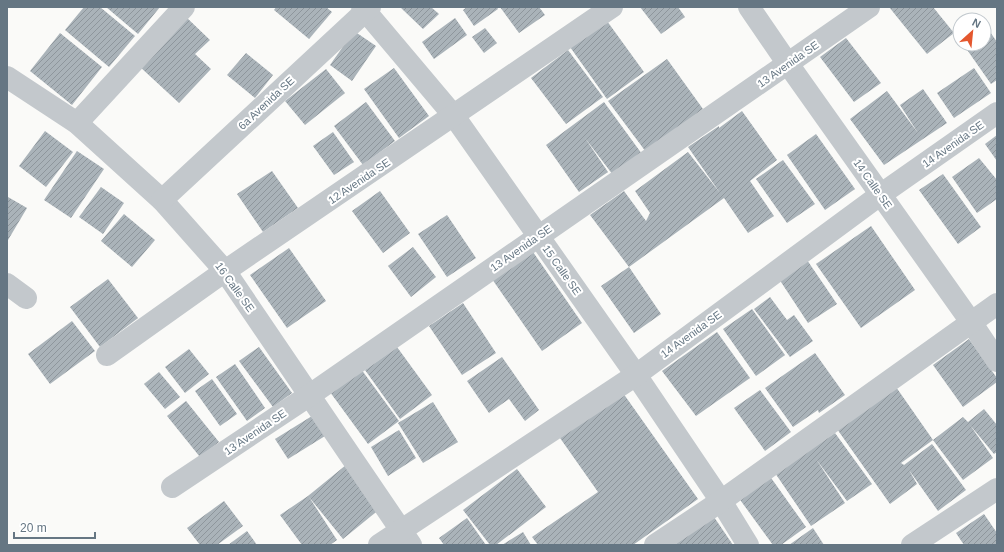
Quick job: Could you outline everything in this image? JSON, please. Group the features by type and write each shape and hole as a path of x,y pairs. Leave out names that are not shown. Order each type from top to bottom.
{"street":[{"path":"78,122 184,7"},
{"name":"12 Avenida SE","path":"107,356 225,271 612,7"},
{"name":"14 Calle SE","path":"749,7 997,361"},
{"name":"13 Avenida SE","path":"172,487 310,395 869,7"},
{"name":"15 Calle SE","path":"366,8 454,116 636,375 721,501 748,545"},
{"name":"6a Avenida SE","path":"162,200 366,8"},
{"name":"16 Calle SE","path":"7,77 78,122 162,200 225,271 406,537"},
{"name":"14 Avenida SE","path":"379,545 406,537 636,375 880,195 997,113"},
{"path":"7,284 26,298"},
{"path":"655,545 721,501 997,304"},
{"path":"912,545 997,488"}],"building":[{"path":"84,7 100,7 135,36 109,67 65,30"},
{"path":"106,7 160,7 138,34"},
{"path":"276,7 326,7 332,12 309,39 274,10"},
{"path":"400,7 431,7 439,14 423,29"},
{"path":"467,7 497,7 498,9 474,26 463,10"},
{"path":"500,7 539,7 545,15 519,33"},
{"path":"640,7 678,7 685,17 661,34"},
{"path":"889,7 933,7 952,31 952,35 927,54"},
{"path":"186,17 210,40 195,54 211,69 179,103 139,66"},
{"path":"455,18 467,35 434,59 422,42"},
{"path":"607,21 644,72 607,99 570,47"},
{"path":"485,28 497,43 484,53 472,37"},
{"path":"354,31 376,46 352,81 330,65"},
{"path":"60,33 102,67 72,105 30,71"},
{"path":"992,35 997,42 997,80 991,84 969,52 992,52"},
{"path":"846,38 881,83 854,102 820,57"},
{"path":"568,50 603,97 566,124 531,78"},
{"path":"246,53 273,75 255,98 227,75"},
{"path":"667,59 703,109 646,152 608,101"},
{"path":"394,68 429,116 399,138 364,89"},
{"path":"974,68 991,93 954,118 937,93"},
{"path":"326,69 345,93 305,125 285,101"},
{"path":"923,89 947,123 884,165 850,119 887,91 918,133 900,105"},
{"path":"366,102 395,141 363,165 334,126"},
{"path":"604,102 642,154 613,175 585,138 608,172 579,192 546,145"},
{"path":"742,111 777,160 750,181 774,216 748,233 724,198 629,267 590,215 624,191 646,221 650,213 635,191 688,152 720,193 688,147 719,126 719,128"},
{"path":"45,131 73,152 46,187 19,166"},
{"path":"333,132 354,162 334,175 313,146"},
{"path":"816,134 855,189 825,210 787,155"},
{"path":"997,135 997,161 985,144"},
{"path":"77,151 104,169 71,218 44,200"},
{"path":"979,158 997,180 997,199 977,213 952,177"},
{"path":"783,160 815,204 787,223 756,179"},
{"path":"272,171 298,208 263,232 237,194"},
{"path":"943,174 981,227 958,244 919,190"},
{"path":"101,187 124,203 103,234 79,217"},
{"path":"380,191 410,233 383,253 352,211"},
{"path":"8,197 27,208 8,240 7,239"},
{"path":"124,214 155,240 132,267 101,241"},
{"path":"447,215 476,258 447,277 418,234"},
{"path":"871,226 915,290 861,328 816,264"},
{"path":"413,247 436,277 411,297 388,266"},
{"path":"289,248 326,301 287,328 250,275"},
{"path":"533,252 582,323 542,351 492,279"},
{"path":"807,260 837,304 808,323 779,279"},
{"path":"629,267 661,314 634,333 601,286"},
{"path":"108,279 138,318 100,347 70,307"},
{"path":"770,297 787,320 794,315 813,341 790,357 754,309"},
{"path":"463,303 496,353 462,375 429,326"},
{"path":"752,309 785,355 756,376 723,329"},
{"path":"72,321 95,351 50,384 28,354"},
{"path":"717,332 750,378 696,416 662,371"},
{"path":"969,339 997,378 997,382 963,407 933,365"},
{"path":"259,347 292,393 273,407 239,361"},
{"path":"397,347 432,395 400,419 365,370"},
{"path":"189,349 209,374 185,393 165,367"},
{"path":"815,353 845,395 819,413 818,410 793,427 765,388"},
{"path":"502,357 539,410 525,421 509,399 489,413 467,381"},
{"path":"235,364 265,408 247,421 216,377"},
{"path":"361,369 399,421 368,444 330,392"},
{"path":"159,372 180,397 165,409 144,384"},
{"path":"212,379 237,414 220,426 195,391"},
{"path":"896,387 933,440 901,463 904,465 932,444 966,490 938,511 909,470 917,484 890,504 837,429"},
{"path":"760,390 791,432 765,451 734,408"},
{"path":"623,393 698,499 633,545 538,545 532,537 598,492 560,438"},
{"path":"186,401 219,442 200,457 167,416"},
{"path":"433,402 458,442 423,463 398,423"},
{"path":"984,409 997,425 997,452 994,454 970,425 993,458 963,480 933,440 963,417 968,422"},
{"path":"312,416 325,436 288,459 275,439"},
{"path":"399,430 416,458 388,476 371,447"},
{"path":"835,433 872,484 847,501 816,459 845,503 811,526 775,473"},
{"path":"346,465 381,508 343,539 309,497 337,540 330,545 302,545 280,515 308,496"},
{"path":"517,469 546,507 496,545 490,545 463,510"},
{"path":"769,475 806,527 781,545 773,545 738,497"},
{"path":"224,501 243,526 217,545 200,545 187,528"},
{"path":"984,514 997,533 997,545 964,545 956,533"},
{"path":"714,517 733,545 674,545"},
{"path":"467,518 486,545 444,545 439,538"},
{"path":"813,528 824,545 789,545"},
{"path":"247,531 257,545 228,545"},
{"path":"523,532 531,545 502,545"}]}
